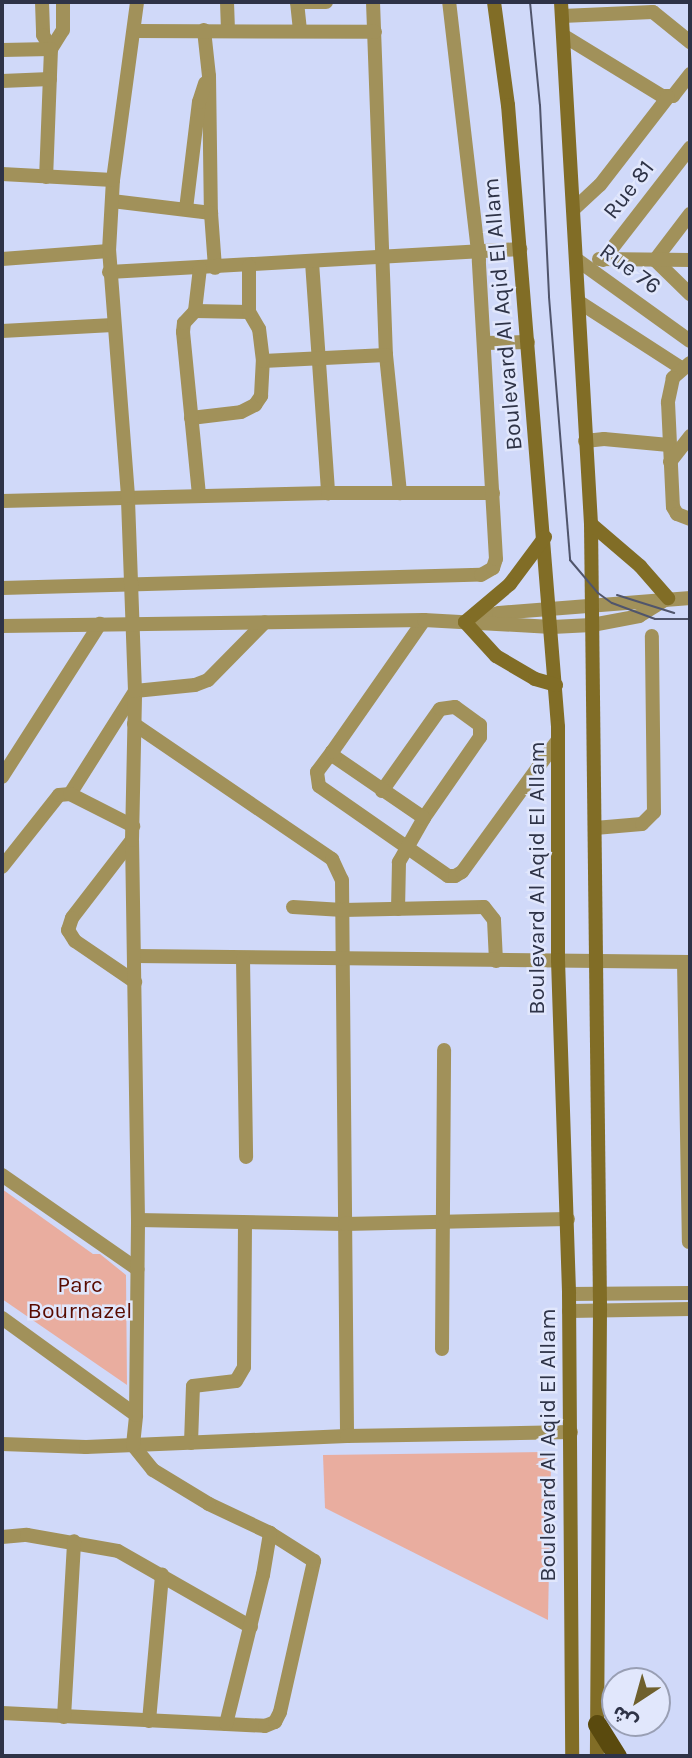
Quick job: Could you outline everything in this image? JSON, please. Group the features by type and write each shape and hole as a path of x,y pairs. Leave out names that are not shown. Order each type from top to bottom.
{"highway":[{"path":"597,1724 617,1756"}],"main road":[{"name":"Boulevard Al Aqid El Allam","path":"494,2 508,105 556,685 558,960 568,1219 572,1756"},
{"path":"562,9 591,524 600,1310 597,1756"},
{"path":"591,524 625,551 668,598"},
{"path":"545,537 510,584 465,622 479,640 505,662 535,679 556,685"}],"street":[{"path":"42,2 43,35 51,49"},
{"path":"46,177 51,49 63,30 63,2"},
{"path":"2,1713 265,1726 275,1722 280,1712 314,1561 270,1533 209,1504 153,1470 133,1445 136,1415 138,1220 133,833 135,691 129,584 128,496 109,251 113,180 137,2"},
{"path":"227,2 228,31"},
{"path":"300,31 297,2 326,2"},
{"path":"373,2 386,355 400,493"},
{"path":"2,588 481,575 493,568 496,559 493,493 478,252 449,2"},
{"path":"562,9 657,7 690,42"},
{"path":"199,495 183,332 184,323 195,311 207,268 211,214 209,76 204,30"},
{"path":"135,31 375,32"},
{"path":"564,36 675,94"},
{"path":"2,50 51,49"},
{"path":"574,209 600,185 690,74"},
{"path":"186,209 199,102 209,76"},
{"path":"2,81 50,79"},
{"name":"Rue 81","path":"603,260 690,148"},
{"path":"2,174 113,180"},
{"path":"112,201 211,214"},
{"path":"655,260 690,214"},
{"path":"110,272 520,249"},
{"path":"2,259 109,251"},
{"path":"576,259 690,260"},
{"name":"Rue 76","path":"576,259 690,341"},
{"path":"655,260 690,294"},
{"path":"312,262 321,358 328,493"},
{"path":"191,418 241,412 255,405 261,396 263,361 259,329 249,312 249,265"},
{"path":"579,302 685,366 669,388 669,445 673,507 677,514 690,519"},
{"path":"195,311 249,312"},
{"path":"2,331 113,325"},
{"path":"484,343 528,342"},
{"path":"263,361 386,355"},
{"path":"670,462 690,436"},
{"path":"585,442 604,439 669,445"},
{"path":"2,501 128,496 493,493"},
{"path":"2,626 424,620 552,626 592,625 639,616 668,598"},
{"path":"465,622 490,614 690,598"},
{"path":"424,620 317,772 319,786 448,876 462,872 558,740"},
{"path":"135,691 195,685 208,680 265,622"},
{"path":"2,777 100,624"},
{"path":"596,828 642,824 654,812 652,636"},
{"path":"2,867 53,799 70,794 135,691"},
{"path":"382,791 440,709 455,707 480,725 480,737 406,847 397,874 398,909"},
{"path":"134,724 332,859 342,880 347,1436"},
{"path":"332,752 382,791 424,818"},
{"path":"70,794 133,833"},
{"path":"133,833 72,918 68,930 75,941 135,982"},
{"path":"293,907 343,910 484,907 494,920 496,961"},
{"path":"134,956 687,962 689,1242"},
{"path":"243,959 246,1157"},
{"path":"442,1349 444,1050"},
{"path":"2,1175 136,1269"},
{"path":"138,1220 345,1224 568,1219"},
{"path":"191,1443 193,1386 236,1381 242,1376 245,1223"},
{"path":"569,1294 690,1293"},
{"path":"569,1311 690,1309"},
{"path":"2,1318 136,1415"},
{"path":"2,1444 133,1445 347,1436 571,1432"},
{"path":"226,1724 251,1627 270,1533"},
{"path":"2,1537 27,1535 75,1541 118,1551 251,1627"},
{"path":"64,1717 75,1541"},
{"path":"149,1721 162,1575"}],"green space":[{"name":"Parc Bournazel","path":"2,1189 93,1254 100,1254 126,1275 127,1385 2,1299"},
{"path":"545,1452 551,1463 548,1620 325,1508 323,1455"}],"tram line":[{"path":"530,2 540,105 549,297 570,560 598,593 612,603 655,619 690,619"},
{"path":"617,595 674,613"}]}
